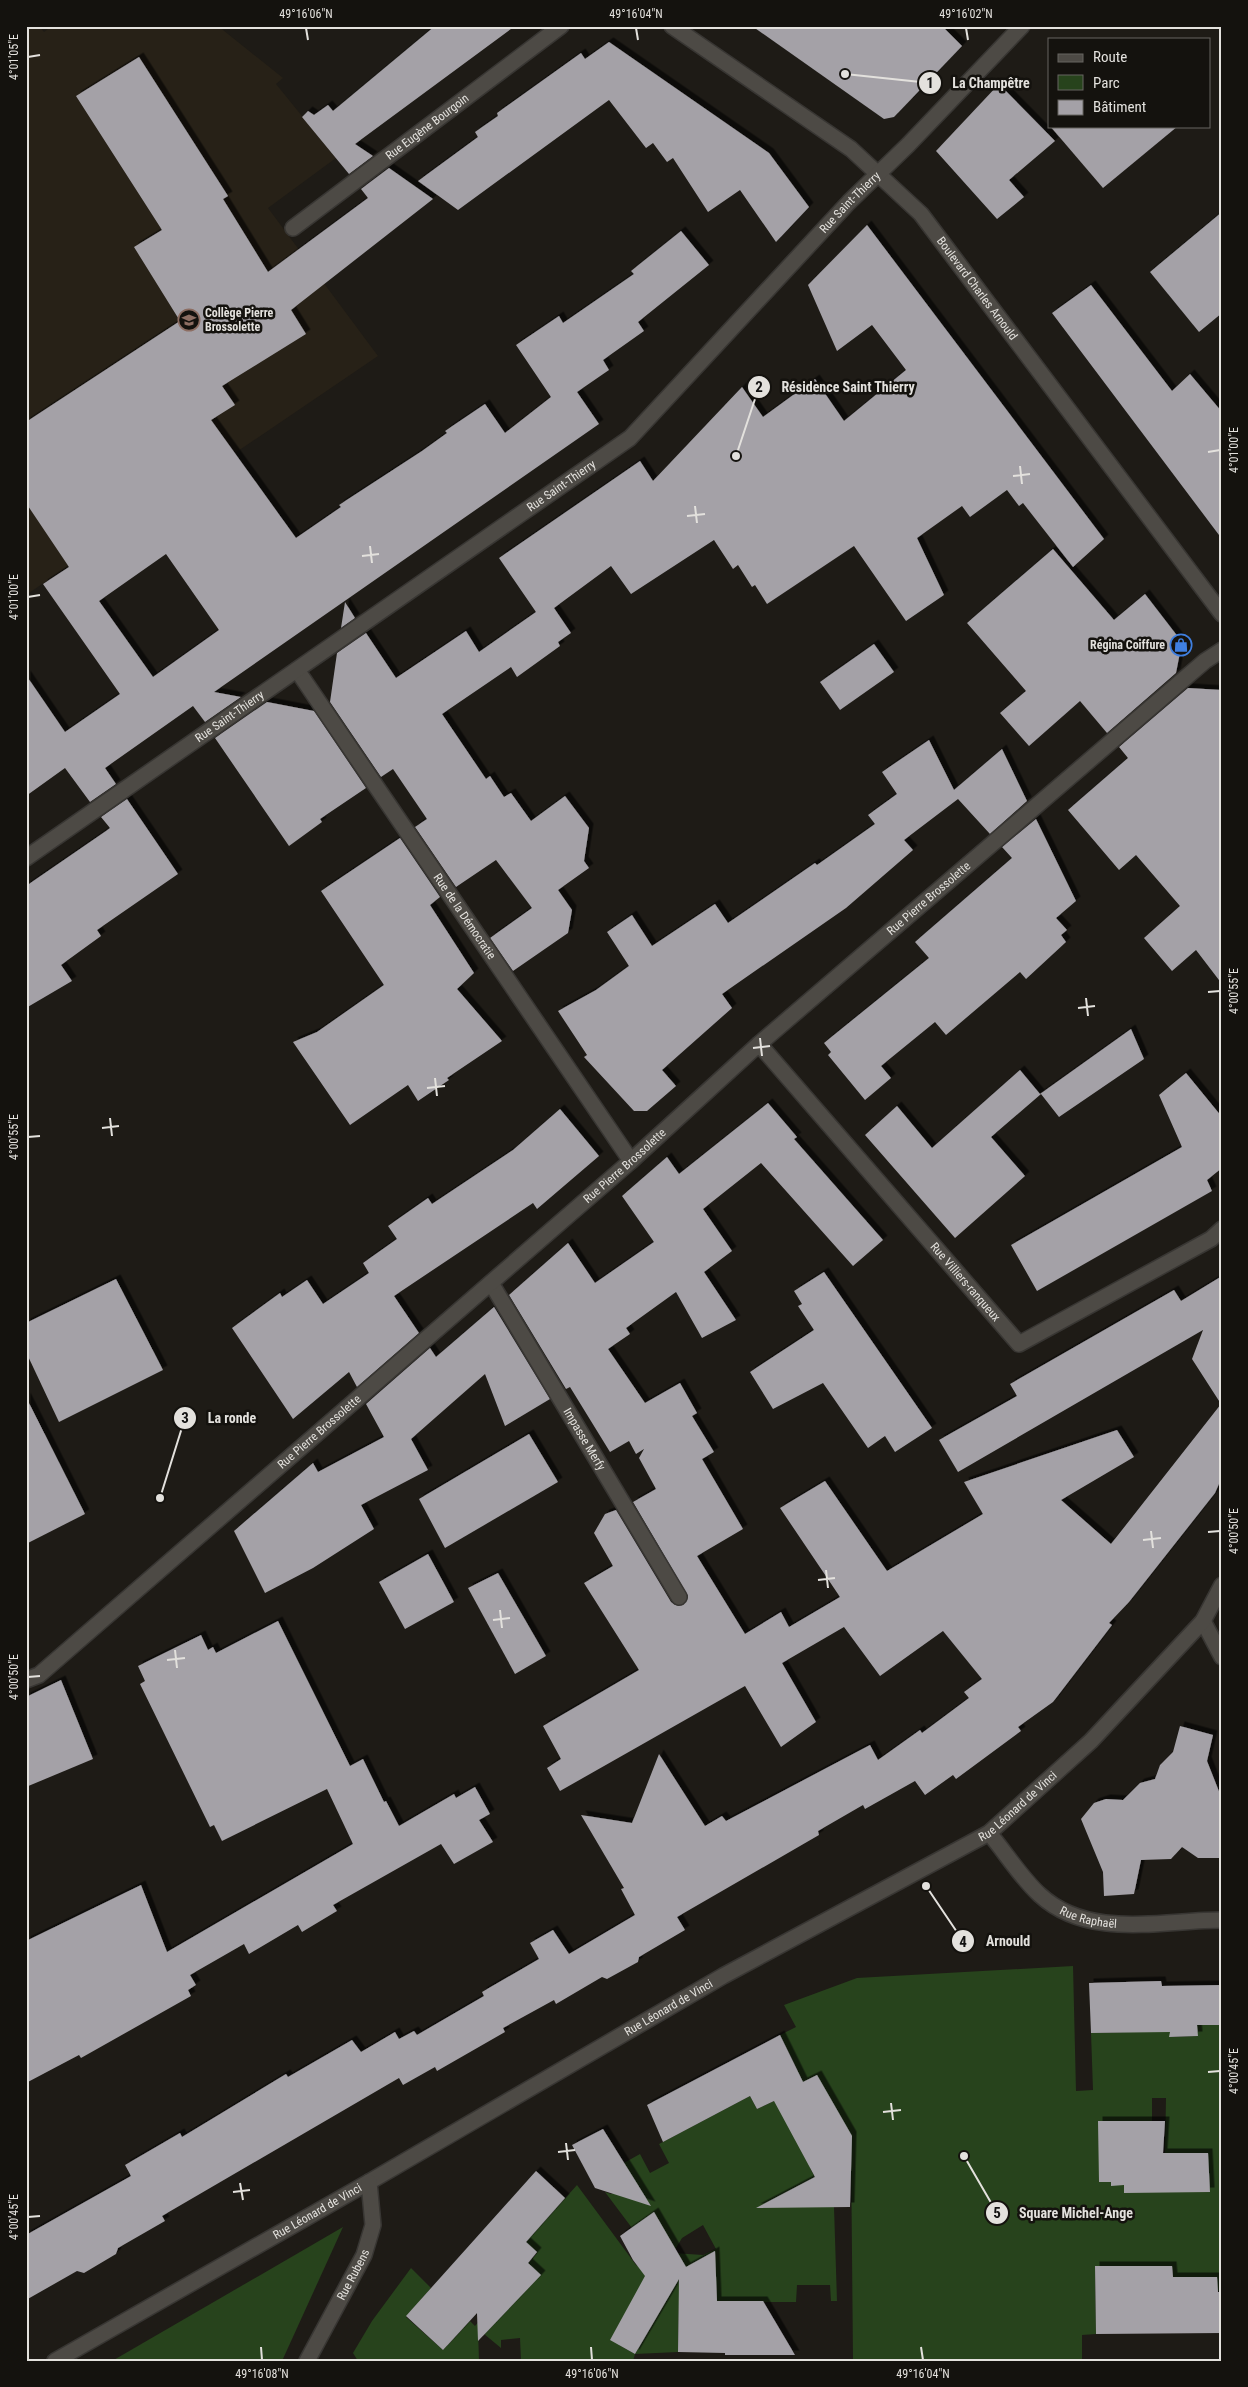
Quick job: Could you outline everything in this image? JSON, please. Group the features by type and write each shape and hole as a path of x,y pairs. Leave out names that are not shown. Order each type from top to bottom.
{"street":[{"name":"Rue Eugène Bourgoin","path":"293,228 561,26"},
{"name":"Boulevard Charles Arnould","path":"672,26 851,149 921,214 1222,614"},
{"name":"Rue Saint-Thierry","path":"26,858 630,438 849,202 1022,26"},
{"name":"Rue Pierre Brossolette","path":"26,1680 39,1675 631,1161 758,1044 1205,661 1222,650"},
{"name":"Rue de la Démocratie","path":"296,670 631,1161"},
{"name":"Rue Villiers-ranqueux","path":"758,1044 1019,1344 1211,1239 1222,1229"},
{"name":"Impasse Merfy","path":"491,1283 679,1597"},
{"name":"Rue Léonard de Vinci","path":"55,2361 369,2182 723,1976 989,1833 1091,1742 1203,1621 1222,1584"},
{"path":"1203,1621 1222,1657"},
{"name":"Rue Raphaël","path":"989,1833 1040,1895 1066,1914 1095,1923 1222,1920"},
{"name":"Rue Rubens","path":"307,2361 364,2255 373,2225 369,2182"}],"shaded area":[{"name":"Collège Pierre Brossolette","path":"26,26 39,26 44,32 52,26 218,26 283,78 276,84 336,158 268,208 378,356 26,595"}],"green space":[{"path":"1073,1966 1076,2091 1093,2090 1091,2033 1130,2032 1170,2022 1170,2037 1197,2036 1197,2022 1222,2025 1222,2292 1173,2278 1172,2266 1151,2266 1151,2292 1095,2266 1096,2334 1082,2335 1082,2361 853,2361 851,2147 810,2168 820,2187 813,2191 813,2207 834,2207 837,2301 831,2301 830,2285 797,2285 796,2302 717,2302 716,2279 687,2280 679,2302 678,2352 635,2354 633,2361 521,2361 520,2338 501,2340 501,2348 478,2329 479,2361 358,2361 353,2353 372,2321 411,2268 431,2288 406,2317 443,2350 470,2321 475,2326 537,2253 526,2242 577,2185 636,2265 659,2277 650,2252 605,2192 611,2194 634,2182 622,2164 640,2154 650,2173 669,2163 659,2144 750,2096 757,2109 774,2101 767,2087 798,2071 780,2035 796,2027 784,2005 857,1978","holes":["1152,2098 1166,2098 1165,2153 1099,2165 1152,2121","703,2225 716,2249 703,2255 673,2253 682,2238","651,2327 635,2354 619,2345 621,2342"]},
{"path":"343,2227 282,2361 112,2361"}],"building":[{"path":"435,26 515,26 355,144 373,156 349,174 302,117 308,111 314,115 328,105 333,111"},
{"path":"752,26 942,26 962,46 894,117 884,119"},
{"path":"609,42 769,153 809,207 776,242 740,190 708,212 673,158 667,162 653,143 646,148 609,100 458,210 418,181 478,137 475,132 498,116 497,113 581,53 585,59"},
{"path":"139,57 228,196 223,199 268,272 368,198 361,189 389,168 433,199 291,310 306,334 222,386 235,405 211,420 296,538 341,507 339,505 422,451 447,433 445,431 485,404 505,433 551,397 516,345 559,316 563,323 634,274 631,271 681,231 709,265 638,322 644,331 603,360 609,370 577,392 599,424 214,692 241,697 205,722 193,706 105,768 116,784 90,802 65,768 26,796 26,675 65,732 120,694 43,584 69,567 26,503 26,422 180,321 134,247 162,230 76,96","holes":["166,554 219,630 153,677 99,601"]},
{"path":"999,84 1055,141 1009,180 1024,197 997,219 936,151"},
{"path":"1052,128 1176,128 1103,188"},
{"path":"1222,212 1222,313 1199,332 1150,272"},
{"path":"867,225 1104,539 1073,567 1023,503 1019,506 1007,490 970,517 962,506 917,538 944,595 906,621 854,546 767,604 755,585 752,587 738,565 733,569 714,540 631,594 611,566 554,608 571,633 558,642 560,646 517,677 511,667 442,714 486,779 490,776 504,797 511,793 531,821 565,796 589,828 584,861 589,868 558,890 572,910 568,933 513,971 490,938 532,908 496,860 456,887 415,827 427,819 393,769 381,777 330,702 337,653 366,633 396,678 466,631 479,652 536,612 499,558 640,461 653,481 742,387 763,417 815,379 844,421 906,370 872,325 837,351 808,285"},
{"path":"1091,285 1172,391 1190,374 1222,412 1222,539 1052,313"},
{"path":"1053,549 1114,620 1145,594 1182,642 1176,673 1107,733 1080,701 1029,746 1000,713 1026,691 967,623"},
{"path":"345,602 355,618 341,628"},
{"path":"874,644 894,672 840,710 820,682"},
{"path":"1188,688 1222,690 1222,984 1196,950 1172,971 1144,938 1180,906 1136,855 1119,870 1068,810 1128,758 1119,747"},
{"path":"267,702 314,711 366,788 320,819 322,822 289,846 215,738"},
{"path":"929,740 954,790 1002,749 1027,801 990,834 958,799 904,840 913,850 846,908 722,994 732,1008 662,1070 676,1086 647,1111 634,1111 584,1057 587,1055 558,1011 596,990 629,966 607,932 632,915 652,946 715,904 728,923 815,863 817,865 875,824 868,815 897,794 882,772"},
{"path":"127,799 178,874 97,930 101,936 61,965 72,981 26,1008 26,886 110,828 101,817"},
{"path":"1036,819 1076,901 1056,918 1067,930 1061,935 1066,942 1026,979 1020,972 946,1035 935,1022 881,1066 891,1078 865,1100 828,1055 831,1052 824,1043 929,958 915,942 1012,858 1002,847"},
{"path":"400,838 440,897 430,905 474,973 457,989 502,1041 447,1078 449,1080 418,1101 408,1085 350,1125 293,1042 317,1032 384,985 321,891"},
{"path":"1131,1029 1144,1059 1059,1117 1041,1094 991,1137 1025,1176 955,1238 865,1135 897,1106 932,1148 1020,1070 1040,1094"},
{"path":"1186,1073 1222,1117 1222,1168 1207,1180 1212,1191 1037,1291 1011,1245 1182,1147 1159,1095"},
{"path":"768,1103 797,1137 794,1139 883,1240 853,1266 761,1163 703,1209 732,1251 704,1272 736,1320 702,1338 676,1292 626,1328 630,1334 608,1349 645,1403 680,1383 697,1413 692,1416 714,1452 702,1459 743,1529 697,1556 745,1634 781,1612 789,1627 840,1597 780,1508 825,1481 887,1571 983,1514 964,1482 1117,1430 1134,1457 1061,1500 1111,1544 1221,1404 1192,1359 1203,1330 958,1472 939,1440 1017,1396 1010,1384 1174,1290 1181,1301 1222,1276 1222,1477 1215,1493 1129,1602 1109,1623 1112,1625 1053,1702 1018,1727 1021,1731 956,1779 953,1775 925,1795 915,1781 865,1809 863,1805 818,1831 819,1835 677,1917 685,1930 639,1957 638,1962 607,1979 602,1977 556,2004 554,2000 503,2028 505,2032 437,2071 435,2067 403,2085 399,2078 162,2216 165,2221 118,2248 116,2254 84,2273 77,2271 26,2300 26,2235 131,2176 125,2165 180,2133 182,2137 286,2074 288,2077 352,2040 361,2052 395,2032 399,2039 414,2031 417,2035 484,1996 482,1992 539,1959 530,1943 553,1930 569,1954 635,1915 621,1889 624,1888 581,1815 632,1823 659,1754 705,1826 722,1816 726,1821 870,1745 878,1760 920,1730 922,1733 969,1698 964,1692 982,1679 943,1631 880,1676 844,1627 782,1663 816,1722 781,1747 745,1686 560,1791 547,1768 561,1759 543,1726 639,1670 584,1583 613,1566 594,1533 605,1514 616,1510 671,1602 675,1605 683,1605 688,1596 633,1502 656,1489 639,1458 644,1449 636,1454 629,1441 610,1452 570,1387 566,1389 509,1295 568,1243 595,1283 654,1242 622,1196 667,1157 679,1174"},
{"path":"560,1109 599,1156 537,1209 533,1203 394,1296 419,1333 357,1387 349,1372 293,1419 232,1328 280,1293 282,1297 307,1280 323,1304 369,1273 363,1263 397,1239 388,1226 428,1198 432,1204 513,1150"},
{"path":"824,1272 932,1428 895,1452 885,1436 868,1448 823,1383 773,1409 750,1372 814,1330 798,1306 802,1304 794,1291"},
{"path":"116,1279 163,1370 59,1422 26,1352 26,1323"},
{"path":"494,1307 550,1399 505,1426 485,1374 411,1439 428,1470 361,1505 374,1529 313,1568 265,1593 234,1531 313,1463 318,1472 384,1437 366,1404 430,1348 436,1357"},
{"path":"26,1397 85,1514 26,1544"},
{"path":"529,1434 558,1482 445,1548 419,1499"},
{"path":"428,1554 454,1602 405,1629 379,1582"},
{"path":"498,1573 546,1656 515,1674 468,1588"},
{"path":"278,1621 350,1766 363,1759 384,1802 386,1801 399,1826 454,1794 456,1798 475,1787 490,1814 479,1820 493,1842 454,1864 441,1844 333,1905 337,1911 302,1932 298,1925 249,1954 244,1944 190,1975 196,1985 188,1990 191,1996 81,2058 79,2055 26,2083 26,1941 141,1885 167,1952 353,1844 327,1789 222,1841 214,1825 210,1827 140,1684 145,1681 138,1666 201,1635 208,1650 213,1647 216,1653"},
{"path":"61,1680 93,1759 26,1787 26,1697"},
{"path":"1180,1726 1213,1735 1207,1761 1222,1799 1222,1858 1198,1858 1182,1847 1171,1859 1141,1860 1134,1894 1104,1896 1103,1872 1081,1819 1094,1803 1106,1799 1123,1800 1140,1783 1155,1779 1160,1765 1173,1752"},
{"path":"1161,1981 1162,1986 1222,1985 1222,2025 1197,2025 1198,2036 1169,2037 1170,2032 1091,2033 1089,1983"},
{"path":"780,2035 803,2082 817,2075 852,2136 850,2207 756,2208 815,2177 774,2101 757,2109 750,2096 663,2142 647,2105"},
{"path":"1098,2121 1165,2121 1163,2153 1208,2153 1210,2192 1124,2193 1124,2185 1111,2186 1111,2182 1099,2182"},
{"path":"603,2129 651,2206 595,2188 572,2145"},
{"path":"536,2171 565,2198 526,2242 537,2252 528,2263 541,2275 478,2341 477,2313 443,2350 406,2316"},
{"path":"654,2212 686,2267 715,2251 717,2301 763,2301 795,2355 725,2355 725,2353 678,2352 679,2279 635,2354 610,2340 645,2276 633,2260 620,2236"},
{"path":"1095,2266 1172,2266 1173,2277 1217,2277 1218,2292 1222,2292 1222,2333 1096,2334"}],"place":[{"name":"La Champêtre","path":"845,74"},
{"name":"Collège Pierre Brossolette","path":"189,320"},
{"name":"Résidence Saint Thierry","path":"736,456"},
{"name":"Régina Coiffure","path":"1181,645"},
{"name":"La ronde","path":"160,1498"},
{"name":"Arnould","path":"926,1886"},
{"name":"Square Michel-Ange","path":"964,2156"}]}
